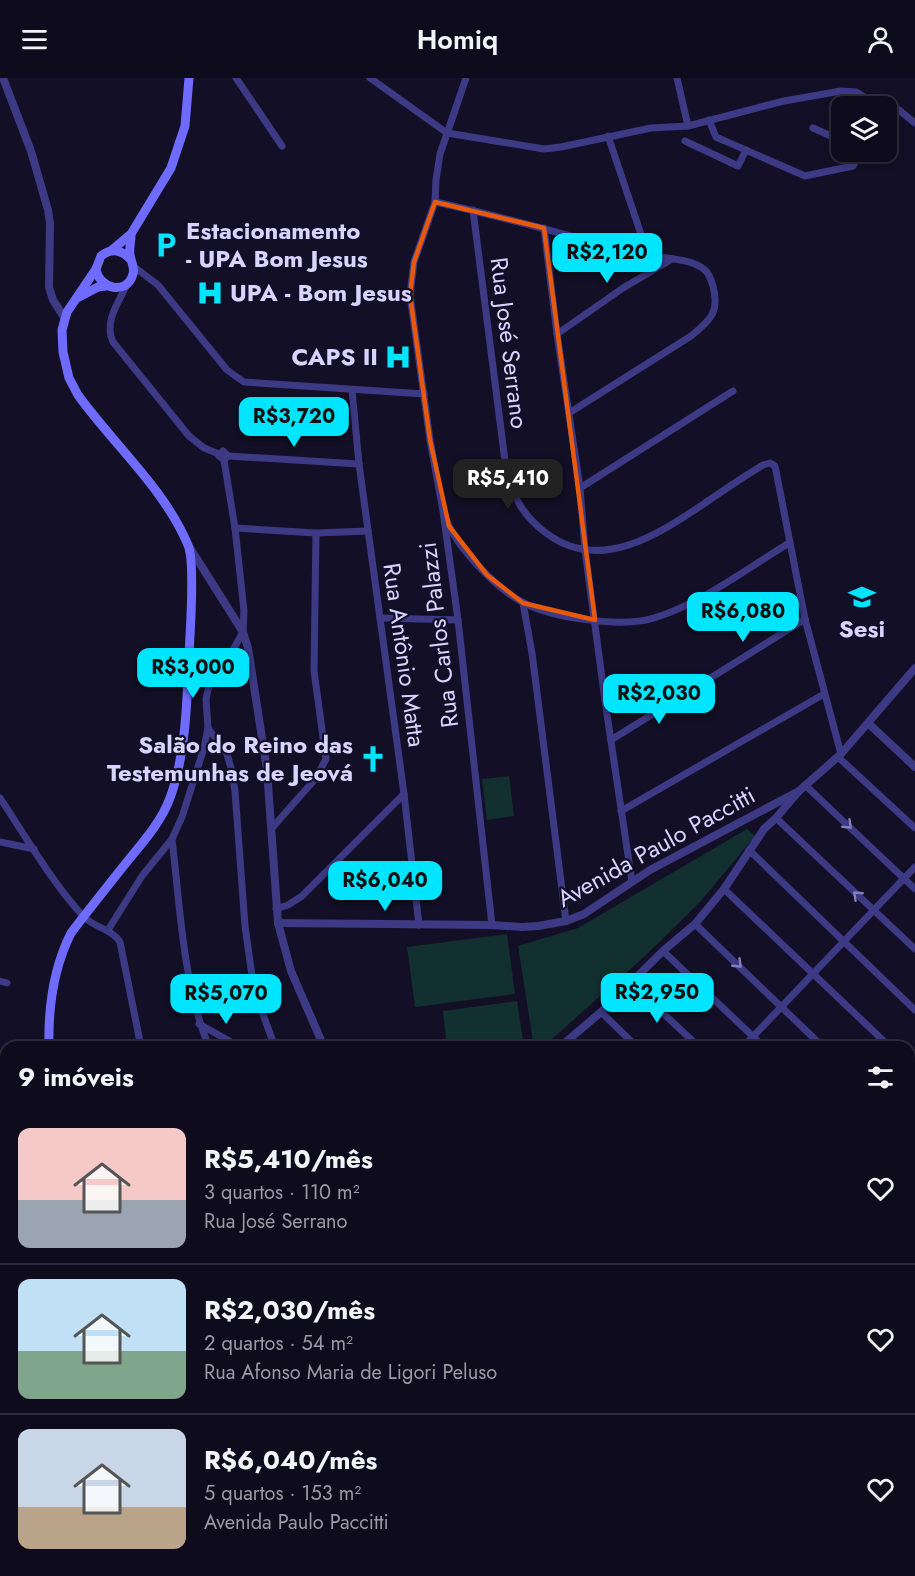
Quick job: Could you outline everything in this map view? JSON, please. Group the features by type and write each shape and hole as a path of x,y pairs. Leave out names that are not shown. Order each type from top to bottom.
{"main road":[{"path":"49,1041 48,1017 56,968 71,933 161,816 170,799 178,773 183,742 191,611 190,548 161,498 78,395 69,378 63,352 62,330 64,317 96,269 100,256 112,250 132,234 171,168 180,147 187,108 189,78"},
{"path":"77,298 98,287 121,287 129,281 132,234"},
{"path":"112,250 119,251 132,262"},
{"path":"96,269 97,276 110,287"}],"street":[{"path":"3,78 31,151 48,210 50,223 49,287 52,300 64,317"},
{"path":"236,78 282,146"},
{"path":"370,78 447,134 544,149 651,128 688,126 783,101 841,91 856,92 863,96"},
{"name":"Rua Carlos Palazzi","path":"466,78 440,154 435,202 416,254 410,295 458,620 492,925"},
{"path":"677,78 688,126"},
{"path":"897,110 915,123"},
{"path":"709,120 716,137 805,176 853,166 855,162"},
{"path":"813,128 831,136"},
{"path":"608,135 648,255"},
{"path":"685,141 738,166 746,150"},
{"path":"435,202 672,259 698,266 709,275 716,299 715,309 706,323 691,336 569,413"},
{"name":"Rua José Serrano","path":"473,210 506,469 513,494 535,525 561,543 585,550 610,550 641,541 669,528 763,465 770,463 775,466 789,543"},
{"path":"544,228 580,488 585,550 604,701 632,882"},
{"path":"557,334 622,288 672,259"},
{"path":"132,262 158,285 237,379 249,383 424,394"},
{"path":"147,277 129,281 109,328 113,342 189,436 224,457 358,464"},
{"path":"110,287 116,296 116,308"},
{"name":"Rua Antônio Matta","path":"352,390 358,464 404,794 419,925"},
{"path":"580,488 733,392"},
{"path":"224,457 235,528 244,611 243,632 267,770 278,923 291,971 321,1041"},
{"path":"443,511 449,525 469,555 487,575 523,603 541,610 595,620 627,623 653,619 676,610 789,543 805,619 840,755 915,828"},
{"path":"235,528 316,533 368,531"},
{"path":"272,828 316,778 326,759 314,671 316,533"},
{"path":"190,548 243,632"},
{"path":"523,603 532,652 566,921"},
{"path":"380,618 458,620"},
{"path":"611,740 805,619"},
{"path":"108,930 142,876 172,839 186,805 204,748 208,728 206,699 209,686 214,674 243,632"},
{"path":"574,1041 663,951 695,924 724,889 764,829 802,788 840,755 915,668"},
{"path":"604,701 694,688"},
{"path":"621,811 824,694"},
{"path":"868,723 915,768"},
{"path":"208,728 226,754 231,768 235,791 245,926 254,990 273,1041"},
{"path":"802,788 915,889"},
{"name":"Avenida Paulo Paccitti","path":"278,923 522,927 566,921 584,915 650,870 802,788"},
{"path":"276,909 302,896 404,794"},
{"path":"0,798 44,865 84,916 117,937 123,952 140,1041"},
{"path":"750,817 764,829"},
{"path":"776,818 915,949"},
{"path":"172,839 186,956 199,1023 206,1041"},
{"path":"0,843 34,849"},
{"path":"749,850 915,1010"},
{"path":"749,1041 915,867"},
{"path":"724,889 884,1041"},
{"path":"695,924 817,1041"},
{"path":"663,951 757,1041"},
{"path":"631,983 693,1041"},
{"path":"601,1012 631,1041"},
{"path":"199,1023 230,1041"}],"highlighted area":[{"path":"435,202 544,228 595,620 523,603 487,575 449,526 430,440 410,295 414,262"}],"green space":[{"path":"509,776 514,816 487,820 482,779"},
{"path":"747,829 755,836 700,902 644,957 550,1041 533,1041 518,946 578,928"},
{"path":"507,934 515,994 415,1007 407,947"},
{"path":"517,1001 523,1041 446,1041 443,1011"}],"place":[{"name":"Estacionamento - UPA Bom Jesus","path":"166,245"},
{"name":"UPA - Bom Jesus","path":"210,293"},
{"name":"CAPS II","path":"398,357"},
{"name":"Sesi","path":"862,597"},
{"name":"Salão do Reino das Testemunhas de Jeová","path":"373,759"}]}
